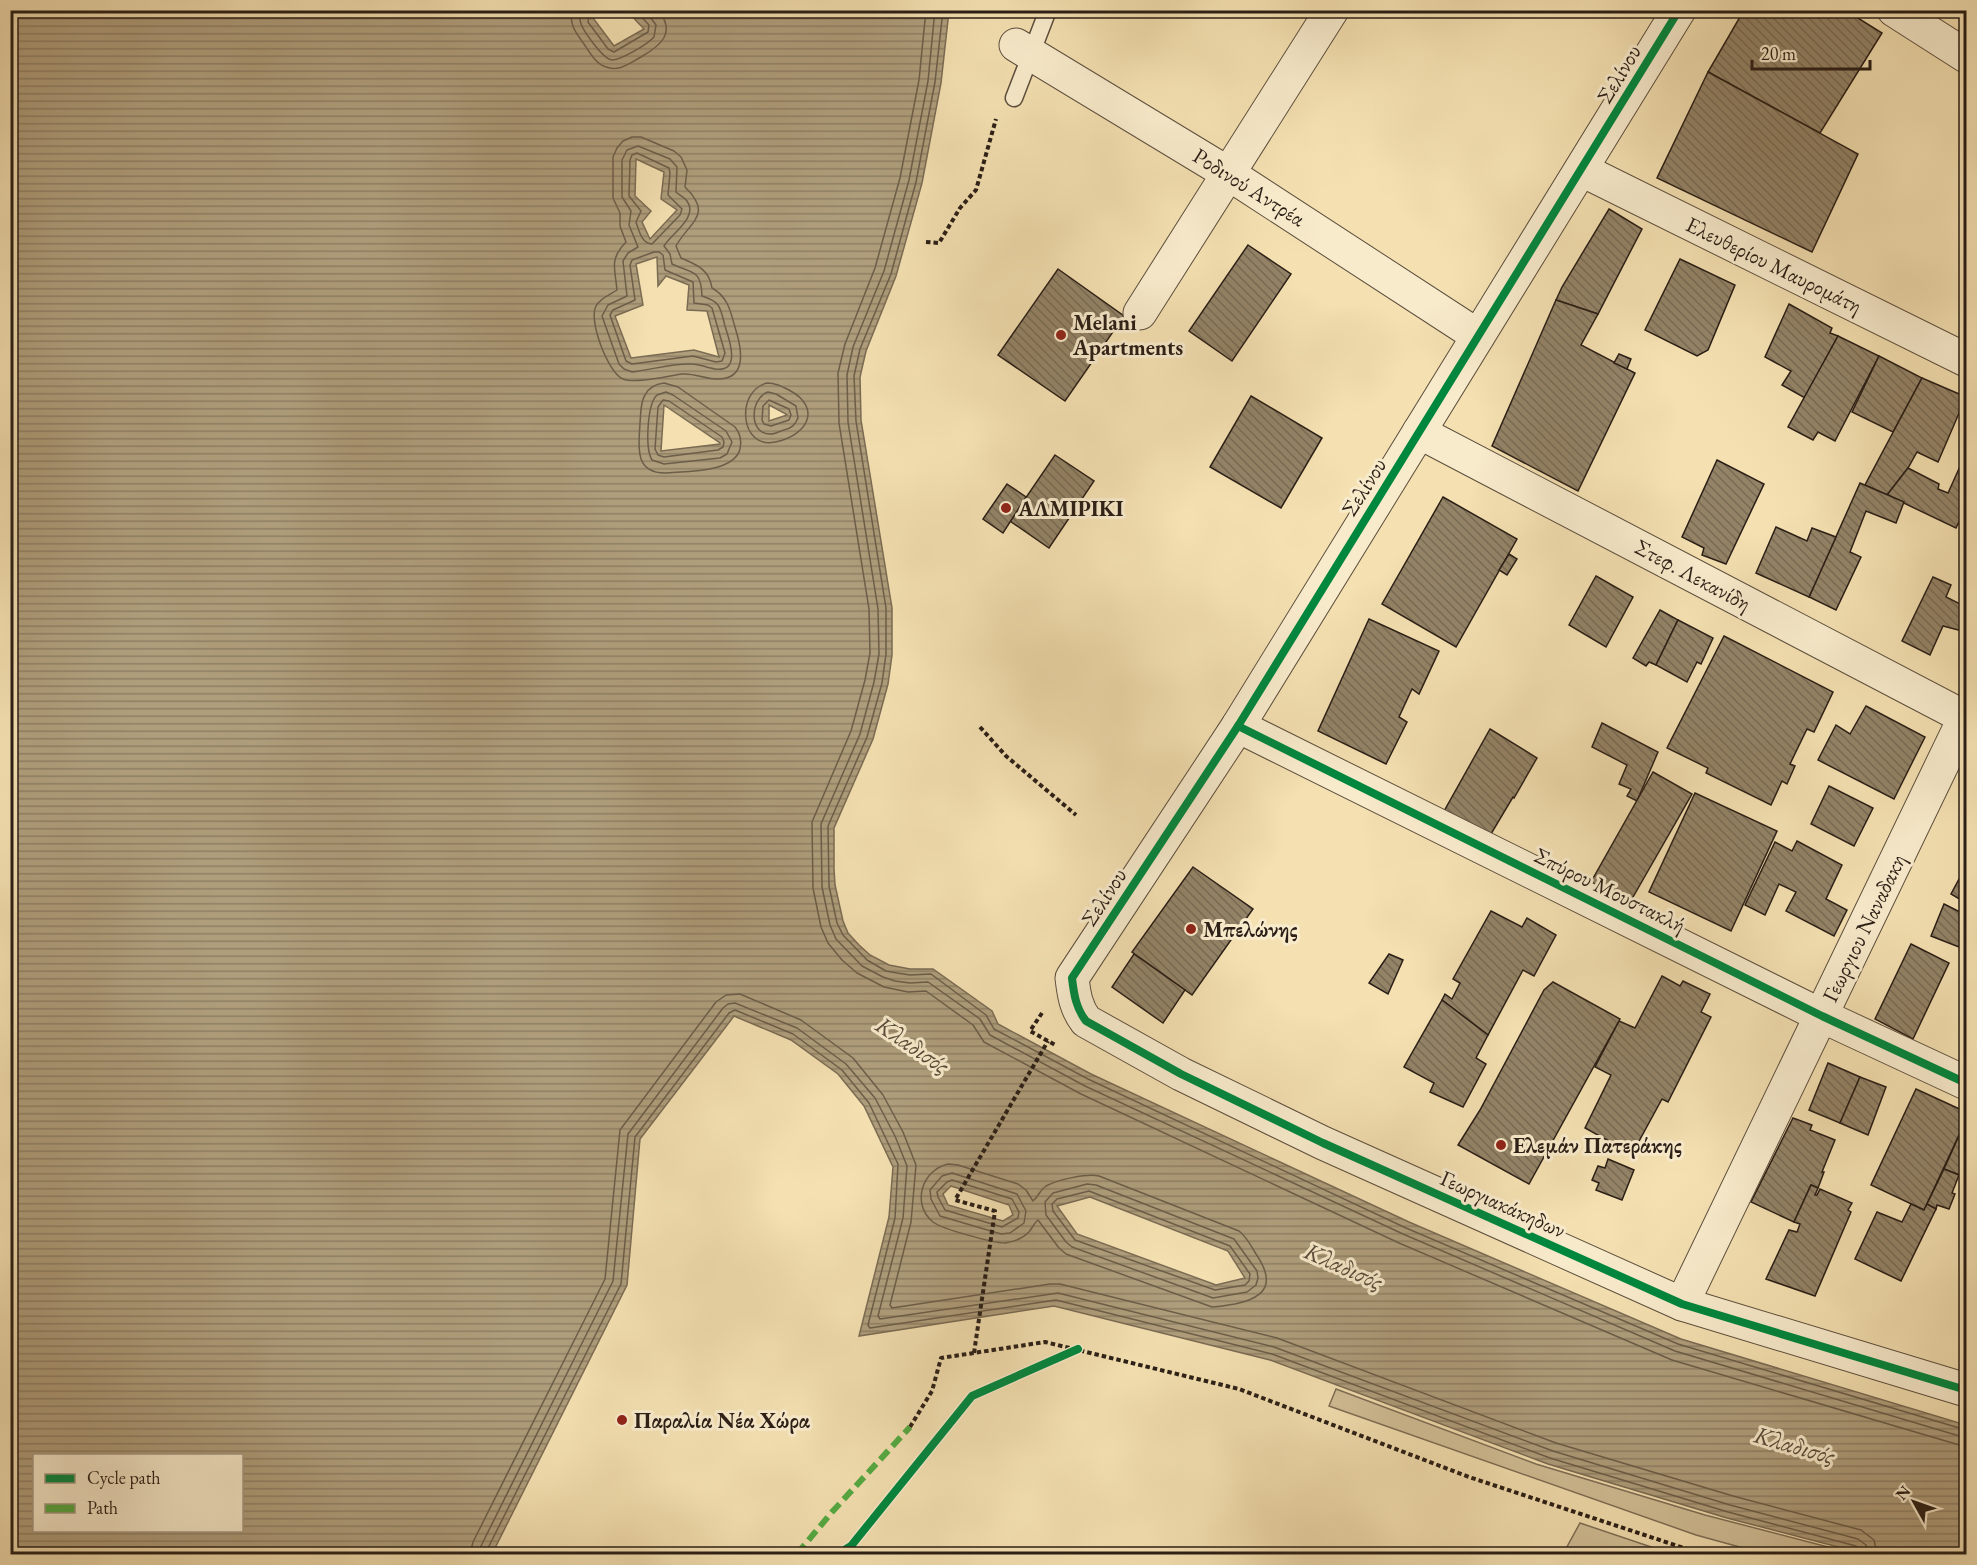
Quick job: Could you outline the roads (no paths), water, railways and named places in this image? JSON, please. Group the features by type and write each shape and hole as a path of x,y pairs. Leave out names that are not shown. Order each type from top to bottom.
{"street":[{"path":"1140,313 1332,10"},
{"name":"Σελίνου","path":"1072,978 1238,726 1679,10"},
{"path":"1894,10 1966,56"},
{"name":"Ροδινού Αντρέα","path":"1024,49 1229,174 1478,336"},
{"name":"Ελευθερίου Μαυρομάτη","path":"1582,170 1966,360"},
{"name":"Στεφ. Λεκανίδη","path":"1419,432 1966,717"},
{"name":"Γεωργιου Ναναδακη","path":"1682,1304 1966,717"},
{"name":"Σπύρου Μουστακλή","path":"1238,726 1822,1016 1966,1083"},
{"name":"Γεωργιακάκηδων","path":"1072,978 1078,1011 1086,1021 1181,1074 1323,1143 1682,1304 1966,1390"}],"lane":[{"path":"1014,98 1024,49 1048,10"}],"water":[{"name":"Κλαδισός","path":"11,10 596,11 593,18 614,46 644,29 627,11 949,11 941,83 922,183 896,276 866,351 860,377 861,420 892,608 892,655 888,684 873,739 834,828 835,885 848,933 870,955 889,965 910,969 933,969 992,1011 998,1024 1091,1074 1409,1222 1681,1339 1966,1425 1966,1554 1865,1554 1727,1518 1548,1464 1270,1360 1054,1306 859,1336 889,1217 893,1167 864,1106 838,1074 791,1040 734,1016 640,1139 627,1285 492,1554 11,1554","holes":["636,159 664,172 661,199 677,210 650,239 642,222 651,211 635,196","657,257 658,286 666,276 689,285 687,310 707,311 719,357 694,350 631,358 615,316 643,305 636,264","664,405 720,443 720,444 661,451","769,405 787,415 769,421","951,1186 1009,1205 1013,1215 1003,1221 948,1205 943,1194","1090,1197 1228,1251 1245,1278 1216,1285 1077,1234 1057,1206"]}],"place":[{"name":"Melani Apartments","path":"1061,335"},
{"name":"ΑΛΜΙΡΙΚΙ","path":"1006,508"},
{"name":"Μπελώνης","path":"1191,929"},
{"name":"Ελεμάν Πατεράκης","path":"1501,1145"},
{"name":"Παραλία Νέα Χώρα","path":"622,1420"}]}
